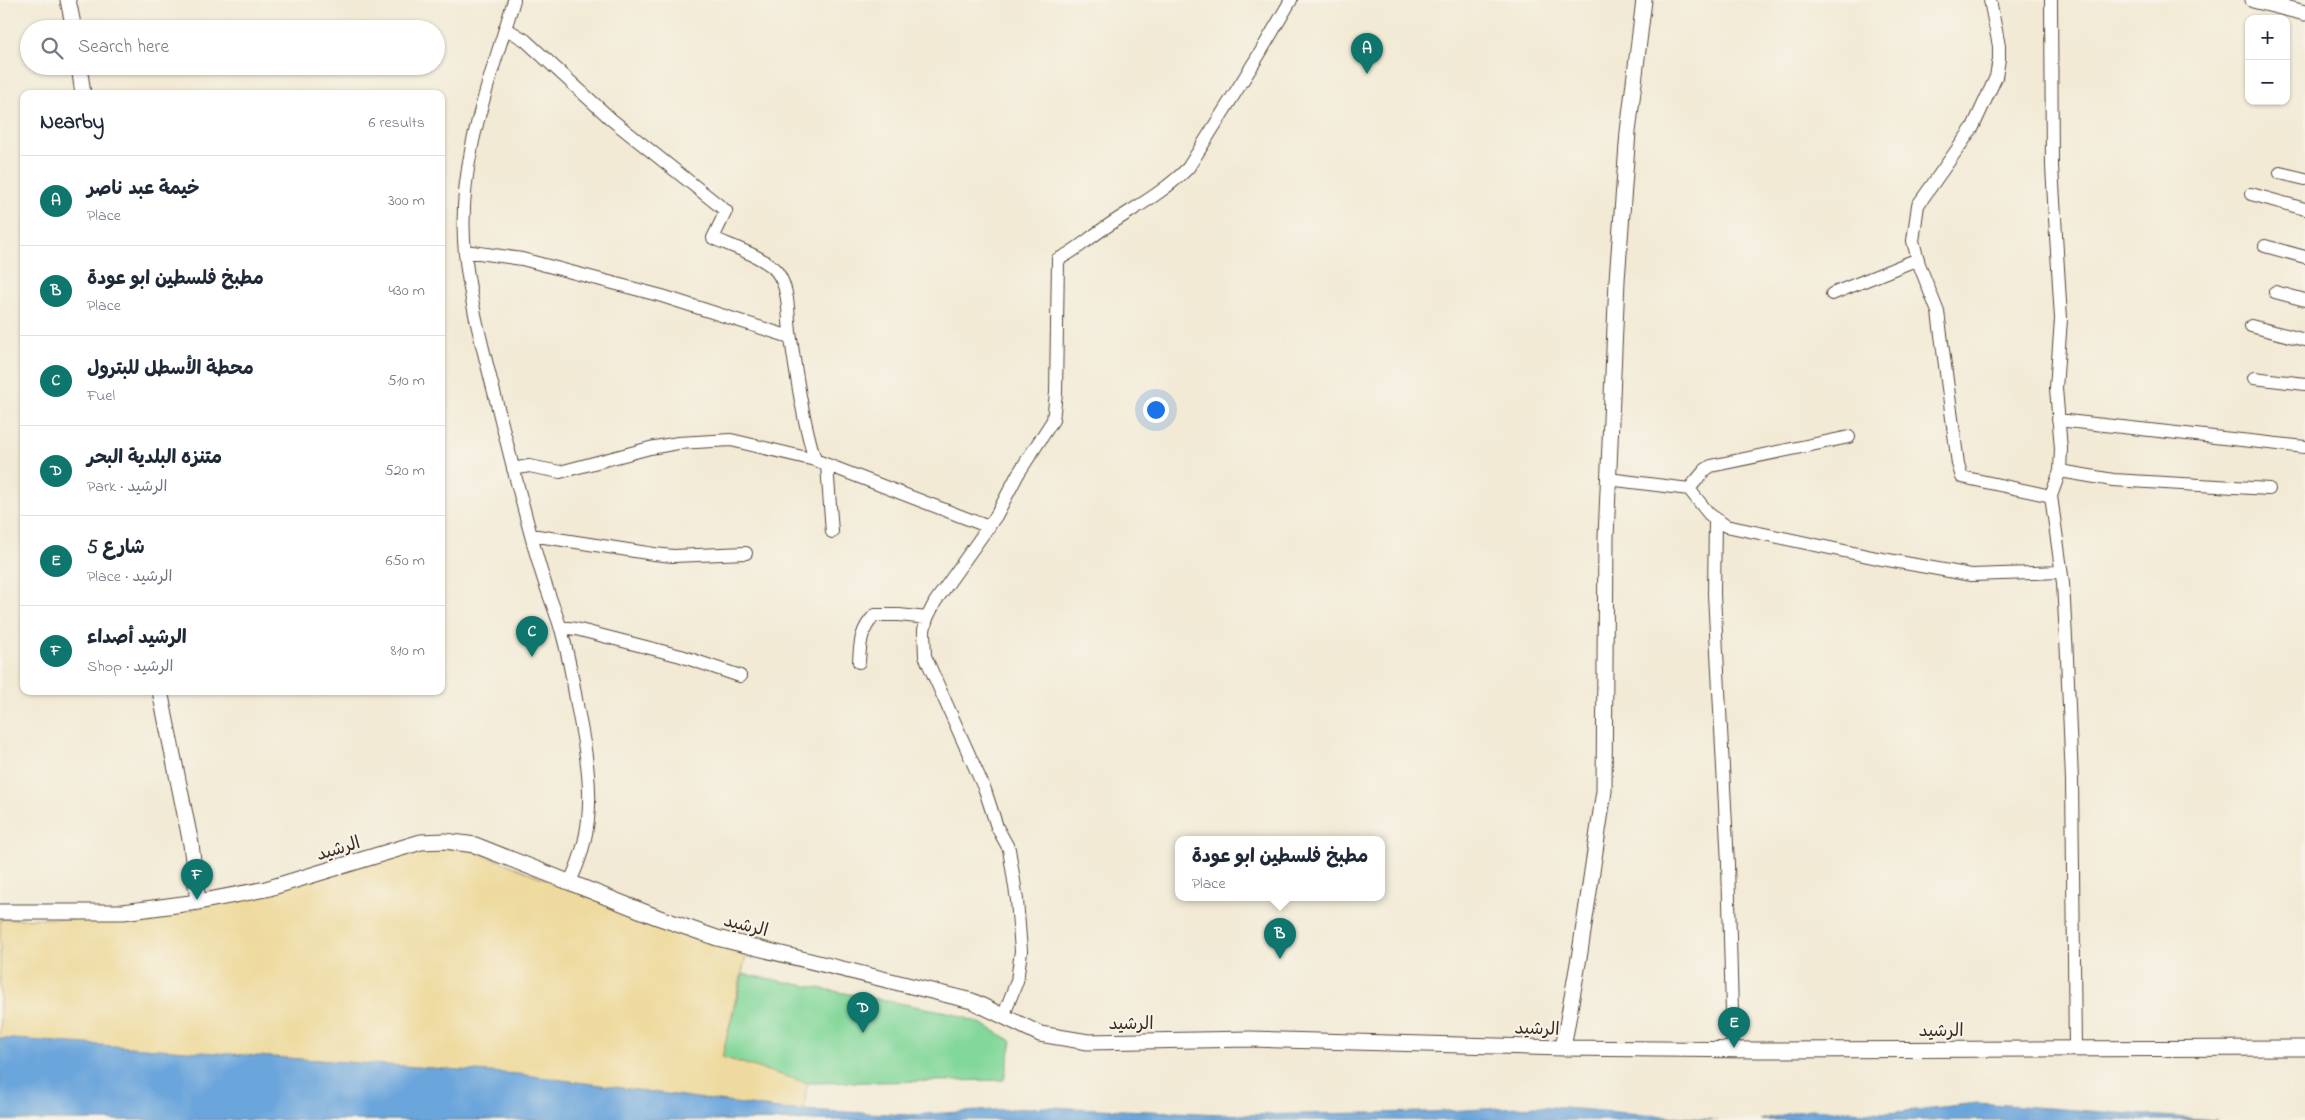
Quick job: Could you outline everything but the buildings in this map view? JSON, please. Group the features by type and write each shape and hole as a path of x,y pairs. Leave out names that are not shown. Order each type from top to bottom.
{"main road":[{"path":"68,0 72,20"},
{"path":"1562,1048 1580,952 1604,791 1608,479 1621,209 1644,0"},
{"path":"2253,0 2305,13"},
{"path":"81,75 83,90"},
{"path":"161,695 189,836 198,902"},
{"name":"الرشيد","path":"0,912 123,912 198,902 266,889 422,842 445,841 475,845 504,855 568,883 717,938 972,1001 1040,1034 1088,1042 1250,1039 1562,1048 1733,1049 2305,1048"}],"street":[{"path":"514,0 472,141 465,188 465,251 471,299 481,346 531,534 560,627 582,726 590,786 589,814 581,857 568,883"},
{"path":"1003,1016 1017,981 1021,951 1017,900 1009,849 997,827 985,790 925,656 923,644 927,618 947,583 989,527 1018,474 1053,420 1056,393 1058,259 1111,223 1152,199 1172,184 1188,168 1291,0"},
{"path":"1990,0 1999,46 1996,77 1973,126 1918,205 1915,216 1914,242 1918,259 1938,312 1958,464 1962,477 2052,496"},
{"path":"2051,0 2052,167 2061,319 2056,388 2061,449 2060,471 2052,496 2061,572 2067,657 2071,772 2075,1049"},
{"path":"505,28 525,40 612,120 726,211 713,238 767,263 776,271 786,294 790,337 805,425 814,460"},
{"path":"2280,173 2305,179"},
{"path":"2251,194 2305,209"},
{"path":"2265,246 2305,257"},
{"path":"465,251 522,259 662,296 790,337"},
{"path":"1832,294 1918,259"},
{"path":"2275,292 2305,300"},
{"path":"2251,326 2305,340"},
{"path":"2254,378 2305,384"},
{"path":"2058,420 2305,446"},
{"path":"1689,490 1705,470 1711,466 1850,437"},
{"path":"513,469 529,466 560,472 650,448 678,443 731,440 814,460 989,527"},
{"path":"827,465 832,532"},
{"path":"2060,471 2112,480 2269,489"},
{"path":"1608,479 1689,490 1715,519 1726,526 1877,558 1971,575 2061,572"},
{"path":"1715,519 1714,594 1728,864 1733,1049"},
{"path":"531,534 673,556 746,553"},
{"path":"859,662 861,633 875,615 899,614 927,618"},
{"path":"560,627 576,629 681,656 740,676"}],"green space":[{"path":"743,974 952,1013 982,1024 1012,1041 1004,1080 807,1083 722,1057"}],"sand":[{"path":"431,847 472,850 673,930 746,955 722,1057 807,1083 803,1120 717,1120 319,1060 188,1057 0,1046 0,919 138,918 186,911"}],"water":[{"path":"0,1038 518,1074 779,1109 910,1115 1047,1107 1247,1115 1429,1112 1538,1106 1718,1120 0,1120"},
{"path":"1977,1103 2217,1120 1760,1120 1810,1109 1889,1113"}],"place":[{"name":"خيمة عبد ناصر","path":"1367,74"},
{"name":"محطة الأسطل للبترول","path":"532,657"},
{"name":"الرشيد أصداء","path":"197,900"},
{"name":"مطبخ فلسطين ابو عودة","path":"1280,959"},
{"name":"متنزه البلدية البحر","path":"863,1033"},
{"name":"شارع 5","path":"1734,1048"}]}
